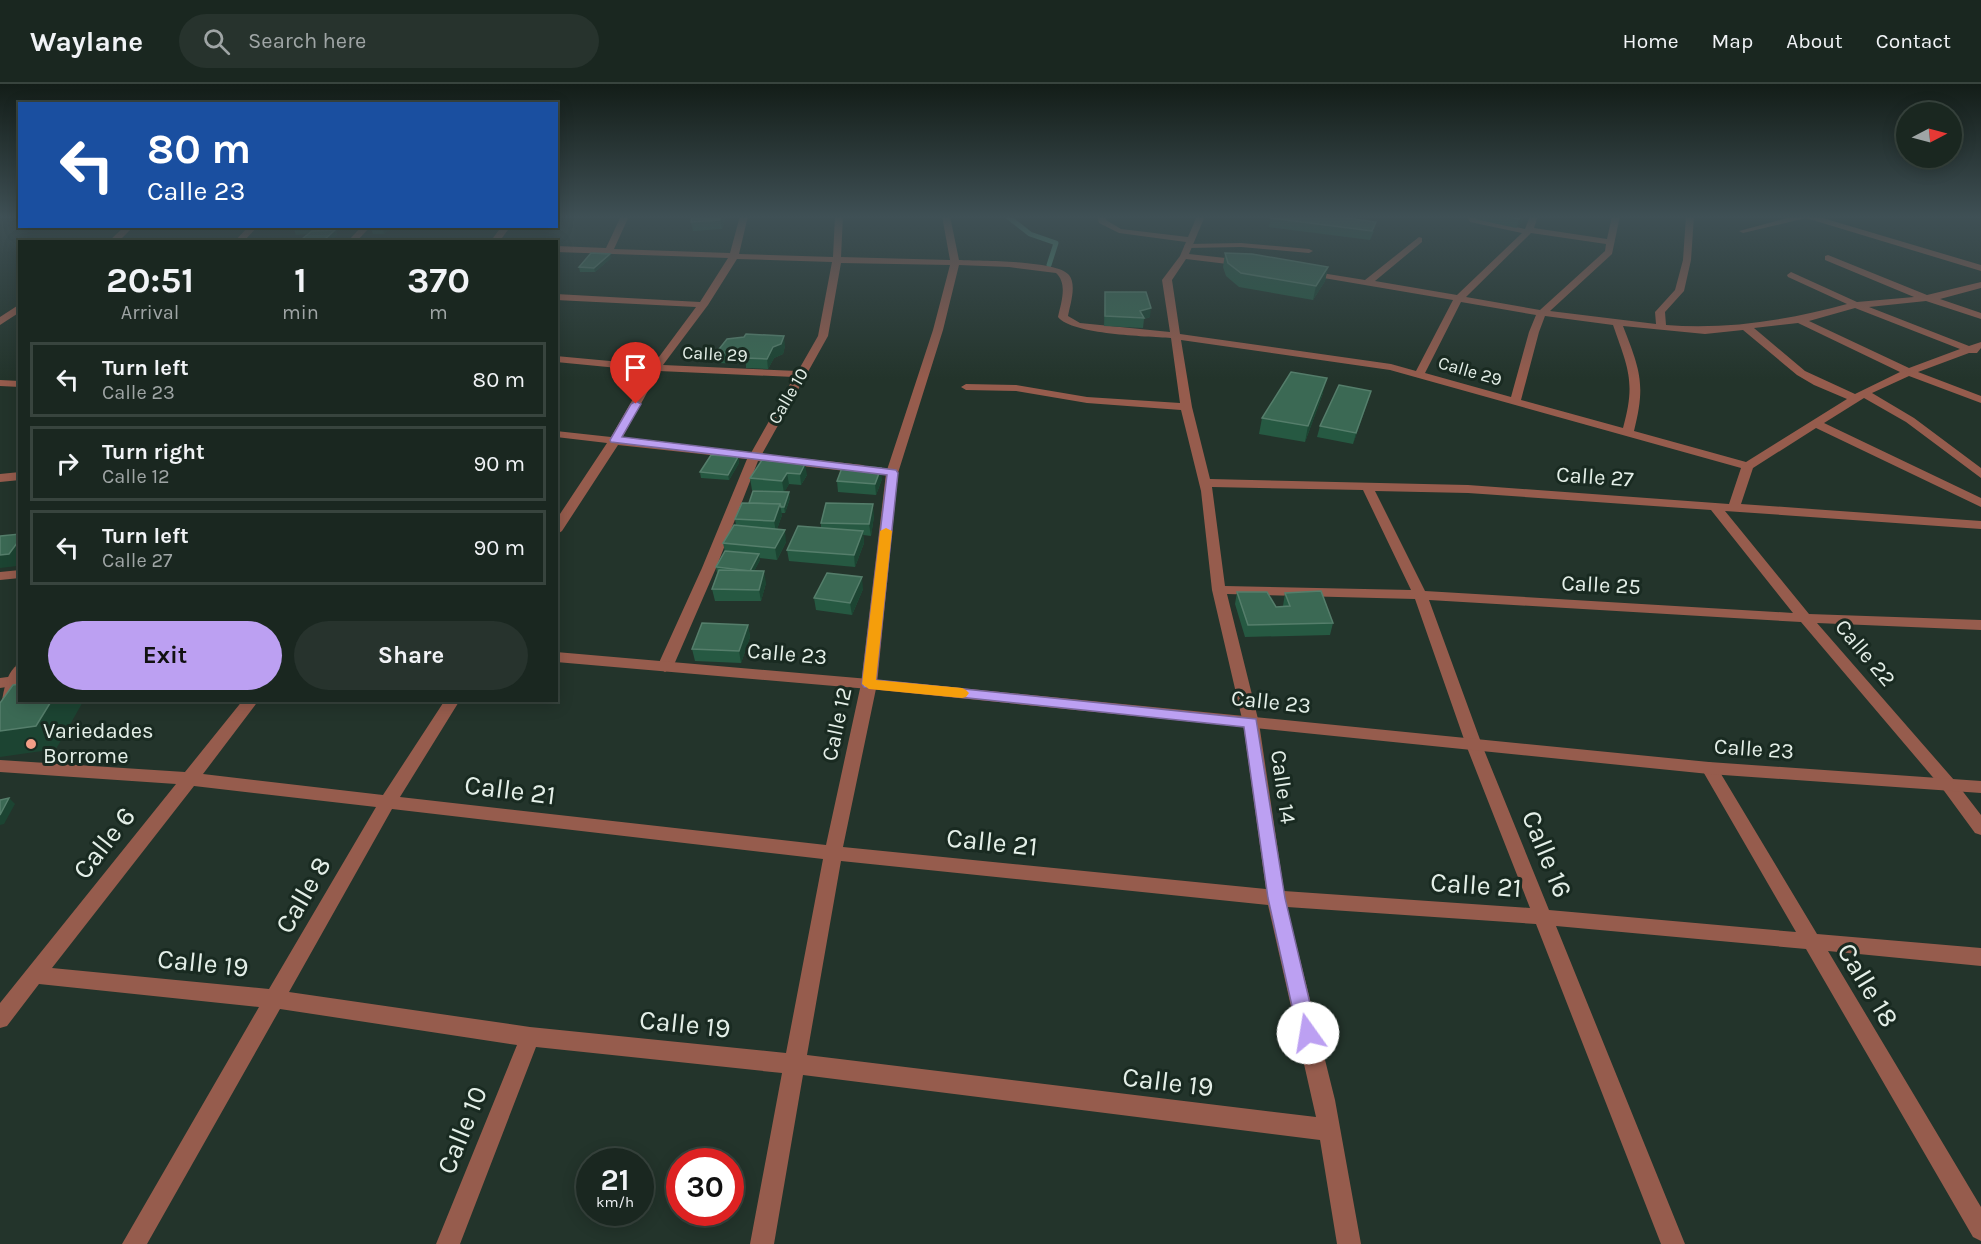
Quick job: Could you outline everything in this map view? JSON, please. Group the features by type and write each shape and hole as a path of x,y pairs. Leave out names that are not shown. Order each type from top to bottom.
{"street":[{"path":"558,528 615,440 656,368 703,305 725,270"},
{"name":"Calle 10","path":"665,667 709,568 754,457 823,336 835,270"},
{"name":"Calle 12","path":"762,1244 833,853 869,684 892,473 938,330 953,270"},
{"name":"Calle 29","path":"1053,270 1059,271 1066,277 1068,285 1063,316 1067,321 1078,326 1176,336 1391,367 1748,466"},
{"name":"Calle 14","path":"1174,270 1167,280 1186,407 1205,483 1219,590 1251,723 1276,898 1329,1130 1349,1244"},
{"path":"1293,270 1542,312 1661,328 1705,331 1800,320 1856,305 1938,297 1981,285"},
{"path":"1368,282 1382,270"},
{"path":"1419,374 1458,299 1486,270"},
{"path":"1515,402 1534,332 1542,312 1589,270"},
{"path":"1661,328 1660,312 1679,291 1684,270"},
{"path":"1858,270 1923,297 1981,316"},
{"path":"1791,275 1856,305 1981,354"},
{"path":"558,297 703,305"},
{"path":"0,322 18,308"},
{"path":"1800,320 1835,339 1908,372 1981,400"},
{"path":"0,322 18,322"},
{"path":"1617,322 1634,369 1636,401 1628,434"},
{"path":"1745,327 1818,383 1860,396 1910,420 1981,474"},
{"path":"1733,509 1748,466 1860,396 1908,372 1981,345"},
{"name":"Calle 29","path":"558,359 656,368 799,375"},
{"path":"0,383 18,384"},
{"path":"966,387 1016,388 1087,400 1186,407"},
{"path":"1817,424 1981,503"},
{"path":"558,434 892,473"},
{"path":"0,478 18,476"},
{"name":"Calle 27","path":"1205,483 1490,490 1981,525"},
{"name":"Calle 16","path":"1367,486 1420,595 1474,745 1673,1244"},
{"name":"Calle 22","path":"1715,507 1948,784 1981,828"},
{"path":"0,576 18,574"},
{"name":"Calle 25","path":"1219,590 1420,595 1807,618 1981,625"},
{"name":"Calle 23","path":"558,657 869,684 1709,768 1981,787"},
{"path":"0,721 11,678"},
{"name":"Calle 6","path":"0,1019 250,702"},
{"name":"Calle 8","path":"134,1244 387,803 452,702"},
{"name":"Calle 21","path":"0,766 189,779 833,853 1276,898 1543,917 1981,957"},
{"name":"Calle 18","path":"1709,768 1981,1229"},
{"name":"Calle 19","path":"35,975 274,999 530,1037 795,1064 1329,1130"},
{"name":"Calle 10","path":"448,1244 530,1037"}],"building":[{"path":"1237,270 1326,270 1316,286 1241,273"},
{"path":"1105,292 1146,292 1151,308 1140,311 1144,318 1105,316"},
{"path":"746,334 784,336 781,344 773,347 767,359 745,358 749,353 716,353 727,339 744,337"},
{"path":"1291,372 1327,378 1308,426 1262,418"},
{"path":"1339,385 1371,391 1356,433 1320,426"},
{"path":"711,455 738,457 728,475 700,472"},
{"path":"762,460 805,464 800,474 787,473 782,481 750,478"},
{"path":"843,465 881,468 875,484 837,481"},
{"path":"753,491 789,492 784,507 781,507 780,504 749,503"},
{"path":"742,503 780,504 774,521 735,519"},
{"path":"826,503 873,504 869,524 821,523"},
{"path":"734,525 785,530 775,548 723,543"},
{"path":"798,526 863,531 854,555 787,550"},
{"path":"18,534 18,542 9,554 0,555 0,536"},
{"path":"725,551 759,554 750,571 716,567"},
{"path":"719,570 764,571 759,590 712,589"},
{"path":"827,573 862,577 850,603 814,598"},
{"path":"1321,591 1333,623 1248,625 1237,592 1267,592 1276,607 1290,606 1285,593"},
{"path":"702,623 748,625 739,651 692,649"},
{"path":"18,684 18,702 51,702 36,726 0,731 0,703 13,685"},
{"path":"9,798 0,815 0,800"}],"slow traffic":[{"path":"886,531 869,684 962,693"}],"place":[{"name":"Variedades Borrome","path":"31,744"}],"route":[{"path":"636,404 615,440 892,473 869,684 1251,723 1276,898 1308,1033"}]}
